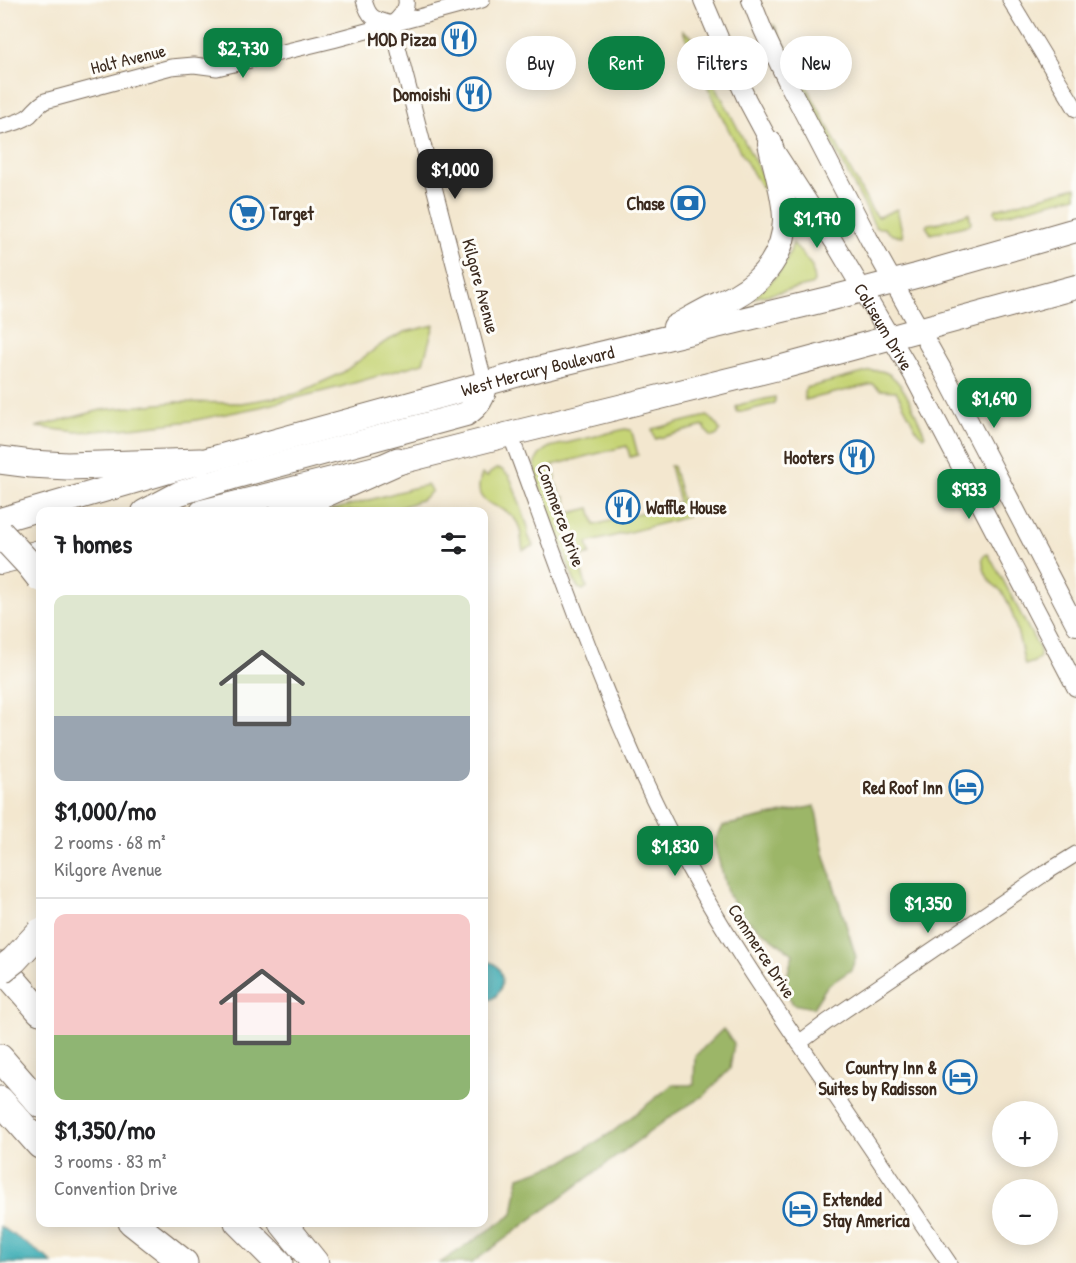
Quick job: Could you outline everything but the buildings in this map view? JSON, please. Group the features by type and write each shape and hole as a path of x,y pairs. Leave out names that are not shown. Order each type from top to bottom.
{"highway":[{"path":"0,460 67,466 200,462"},
{"path":"294,507 398,461"},
{"path":"0,533 36,573"},
{"path":"0,971 36,936"},
{"path":"0,965 36,1006"},
{"path":"0,1058 36,1099"},
{"path":"0,1100 36,1140"},
{"path":"138,1227 184,1263"},
{"path":"157,1227 191,1263"},
{"path":"243,1227 279,1263"},
{"path":"286,1227 315,1263"}],"main road":[{"path":"641,345 738,295 751,286 772,264 783,235 785,219 770,143"},
{"name":"West Mercury Boulevard","path":"45,507 534,370 862,290 1076,230"},
{"path":"221,507 398,461 782,367 1076,287"},
{"path":"153,507 180,493 233,477 466,414 479,403 484,394 485,384"},
{"name":"West Mercury Boulevard","path":"0,520 36,510"},
{"path":"0,562 36,553"}],"street":[{"path":"364,0 367,13 376,20 392,24 402,14 407,4 406,0"},
{"name":"Holt Avenue","path":"0,127 22,120 45,101 171,67 194,65 217,68 482,0"},
{"name":"Coliseum Drive","path":"704,0 728,58 770,143 834,242 891,338 943,431 1076,687"},
{"name":"Coliseum Drive","path":"751,0 787,81 868,239 942,369 1076,626"},
{"path":"1010,0 1076,109"},
{"name":"Kilgore Avenue","path":"392,24 485,384"},
{"name":"Commerce Drive","path":"510,434 606,691 645,783 699,888 740,955 950,1263"},
{"path":"800,1043 846,1009 1076,854"}],"green space":[{"path":"709,90 718,90 767,185 773,204 747,163"},
{"path":"805,90 809,90 871,209 878,217 897,209 903,236 892,235 884,228 876,228"},
{"path":"1076,187 1076,196 996,215 996,209"},
{"path":"969,213 971,223 968,225 931,234 926,226 928,224"},
{"path":"793,243 812,266 814,282 811,285 753,298 778,274"},
{"path":"434,325 423,363 340,387 191,421 77,432 36,427 101,410 177,402 241,403 296,394 342,373 385,342 405,332"},
{"path":"871,371 889,374 896,380 913,407 925,435 923,437 917,431 896,391 880,390 873,384 805,400 806,388"},
{"path":"775,397 773,404 737,412 736,407 742,404"},
{"path":"707,416 720,430 715,436 712,437 704,426 655,439 652,429"},
{"path":"625,429 631,430 638,455 630,457 627,446 553,465 556,479 554,480 562,497 565,497 570,513 590,508 595,525 679,502 670,466 673,466 687,517 587,543 590,554 577,559 587,587 583,590 575,583 534,473 535,464 540,454 550,447"},
{"path":"496,469 501,469 512,482 533,546 523,550 520,530 514,518 488,502 480,493 479,485 482,474 487,477"},
{"path":"427,485 432,491 423,499 402,507 344,507"},
{"path":"988,554 1040,650 1040,657 1034,662 1025,665 1010,608 1002,592 989,580 983,566 983,556"},
{"path":"815,806 824,853 856,957 851,970 827,986 813,1008 793,1004 784,987 793,954 746,919 728,895 714,842 723,826"},
{"path":"723,1029 734,1043 730,1069 705,1095 674,1114 472,1263 440,1263 513,1214 519,1177 563,1162 611,1133 672,1085 694,1085 695,1056"}],"water":[{"path":"488,963 495,965 499,970 502,982 498,993 494,998 488,1000"},
{"path":"0,1226 46,1257 52,1263 0,1263"}],"place":[{"name":"MOD Pizza","path":"459,39"},
{"name":"Domoishi","path":"474,94"},
{"name":"Chase","path":"688,203"},
{"name":"Target","path":"247,213"},
{"name":"Hooters","path":"857,457"},
{"name":"Waffle House","path":"623,507"},
{"name":"Red Roof Inn","path":"966,787"},
{"name":"Country Inn & Suites by Radisson","path":"960,1077"},
{"name":"Extended Stay America","path":"800,1209"}]}
